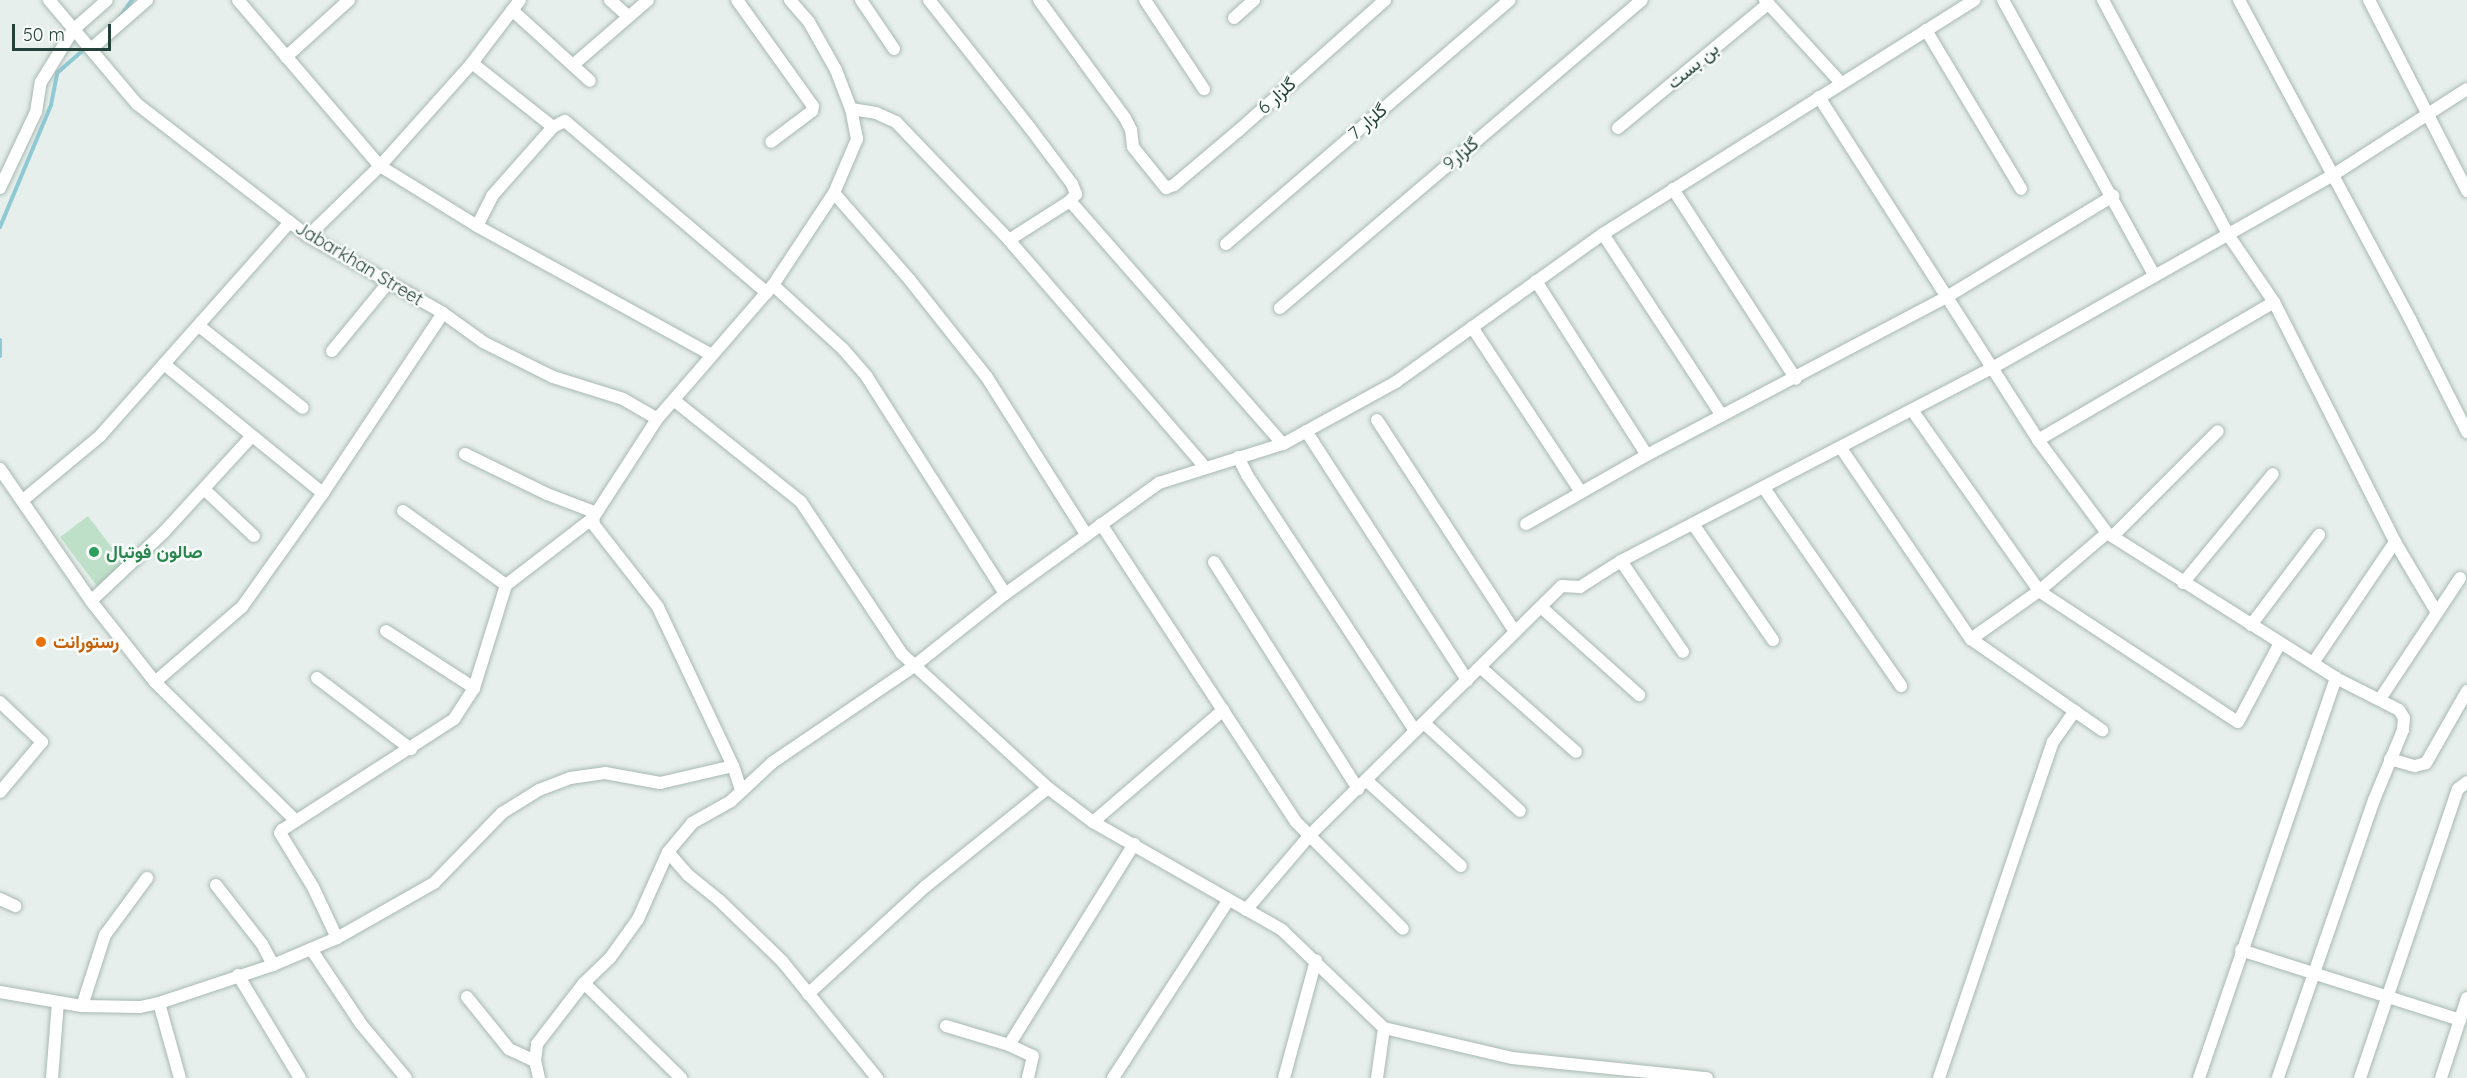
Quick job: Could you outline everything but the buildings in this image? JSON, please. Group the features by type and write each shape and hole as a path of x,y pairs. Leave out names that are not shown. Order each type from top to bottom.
{"street":[{"name":"Jabarkhan Street","path":"49,0 73,30 92,48 137,104 308,236 388,284 443,313 483,342 553,376 623,399 657,419"},
{"path":"0,188 36,112 41,82 73,30 107,0"},
{"path":"92,48 147,0"},
{"path":"238,0 380,166 477,226 712,355"},
{"path":"285,57 349,0"},
{"path":"610,0 629,17"},
{"path":"573,65 648,0"},
{"path":"737,0 813,106 812,111 771,142"},
{"path":"338,938 313,887 280,833 295,820 411,749 454,719 474,688 506,585 594,515 657,419 770,289 834,193 857,139 851,109 836,70 815,32 790,0"},
{"path":"861,0 894,49"},
{"path":"929,0 1072,184 1076,194 1070,201 1009,240"},
{"name":"گلزار 6","path":"1039,0 1125,118 1131,130 1133,147 1166,188 1174,185 1238,131 1385,0"},
{"path":"1145,0 1204,89"},
{"path":"1234,18 1254,0"},
{"name":"گلزار 7","path":"1226,244 1510,0"},
{"name":"گلزار9","path":"1280,308 1642,0"},
{"path":"539,1078 536,1061 537,1044 584,982 610,958 638,919 668,852 692,823 731,801 773,762 914,666 1005,594 1159,483 1283,444 1396,382 1603,234 1974,0"},
{"path":"2003,0 2113,196 2155,276"},
{"path":"2103,0 2229,236 2274,302 2396,542 2436,611"},
{"path":"2239,0 2410,319 2467,432"},
{"path":"2369,0 2467,191"},
{"path":"1766,2 1841,83"},
{"name":"بن بست","path":"1618,128 1766,2"},
{"path":"308,236 380,166 472,63 516,5 590,81"},
{"path":"1926,30 2021,189"},
{"path":"472,63 553,127"},
{"path":"1246,910 1310,835 1562,586 1580,587 1621,561 1992,368 2229,236 2333,175 2467,89"},
{"path":"1820,97 2038,440 2110,534 2183,583 2336,678 2399,710 2404,718 2403,730 2390,759 2278,1078"},
{"path":"851,109 876,113 896,122 1009,240 1205,467"},
{"path":"477,226 492,196 553,127 566,121 843,349 867,377 1005,594"},
{"path":"1673,189 1796,379"},
{"path":"834,193 909,279 986,376 1086,534"},
{"path":"1526,524 1647,455 1796,379 1946,298 2113,196"},
{"path":"1070,201 1283,444"},
{"path":"23,500 100,436 290,222"},
{"path":"1603,234 1722,416"},
{"path":"1536,282 1647,455"},
{"path":"332,351 388,284"},
{"path":"2038,440 2274,302"},
{"path":"155,682 233,617 323,493 443,313"},
{"path":"199,326 303,408"},
{"path":"1472,327 1581,492"},
{"path":"164,364 323,493"},
{"path":"675,401 801,501 902,654 1048,788 1093,822 1282,930 1316,960 1384,1028 1512,1058 1631,1073 1707,1078"},
{"path":"1912,410 2040,591 2238,722 2280,643"},
{"path":"1377,420 1515,632"},
{"path":"1306,431 1467,680"},
{"path":"1971,639 2040,591 2110,534 2218,431"},
{"path":"91,601 205,490 252,436"},
{"path":"1841,448 1971,639 2102,730"},
{"path":"465,454 594,515"},
{"path":"1238,457 1247,475 1419,727 1520,811"},
{"path":"0,469 91,601 155,682 295,820"},
{"path":"2183,583 2273,474"},
{"path":"1764,488 1901,686"},
{"path":"205,490 254,536"},
{"path":"403,511 506,585"},
{"path":"594,515 594,525 658,607 733,766 741,790"},
{"path":"1101,524 1296,822 1403,929"},
{"path":"1693,524 1773,640"},
{"path":"2251,625 2319,535"},
{"path":"2313,663 2396,542"},
{"path":"1621,561 1683,652"},
{"path":"1214,562 1362,784 1461,866"},
{"path":"2380,699 2436,611 2460,578"},
{"path":"1540,607 1639,695"},
{"path":"386,631 474,688"},
{"path":"1480,667 1576,752"},
{"path":"317,678 411,749"},
{"path":"2199,1078 2336,678"},
{"path":"2390,759 2415,766 2426,763 2467,691"},
{"path":"0,702 42,742 0,792"},
{"path":"1093,822 1223,710"},
{"path":"1939,1078 2053,742 2075,711"},
{"path":"0,992 82,1006 140,1007 159,1003 273,965 338,938 434,884 502,813 539,790 570,778 605,773 660,783 733,766"},
{"path":"2360,1078 2458,789 2467,782"},
{"path":"808,994 926,886 1048,788"},
{"path":"1008,1045 1134,844"},
{"path":"668,852 688,875 719,900 782,962 877,1078"},
{"path":"82,1006 105,935 147,878"},
{"path":"216,885 262,944 273,965"},
{"path":"0,899 15,906"},
{"path":"1113,1078 1228,901"},
{"path":"311,949 361,1024 406,1078"},
{"path":"2241,950 2460,1020"},
{"path":"1284,1078 1316,960"},
{"path":"238,975 300,1078"},
{"path":"584,982 681,1078"},
{"path":"467,998 509,1049 536,1061"},
{"path":"2441,1078 2467,998"},
{"path":"52,1078 58,1002"},
{"path":"159,1003 180,1078"},
{"path":"946,1026 1008,1045 1033,1056 1028,1078"},
{"path":"1377,1078 1384,1028"}],"green space":[{"name":"صالون فوتبال","path":"88,516 127,567 99,588 60,537"}],"waterway":[{"path":"120,17 132,0"},
{"path":"0,227 51,105 57,73 86,48"},
{"path":"0,340 0,356"}],"place":[{"name":"صالون فوتبال","path":"94,552"},
{"name":"رستورانت","path":"41,642"}]}
